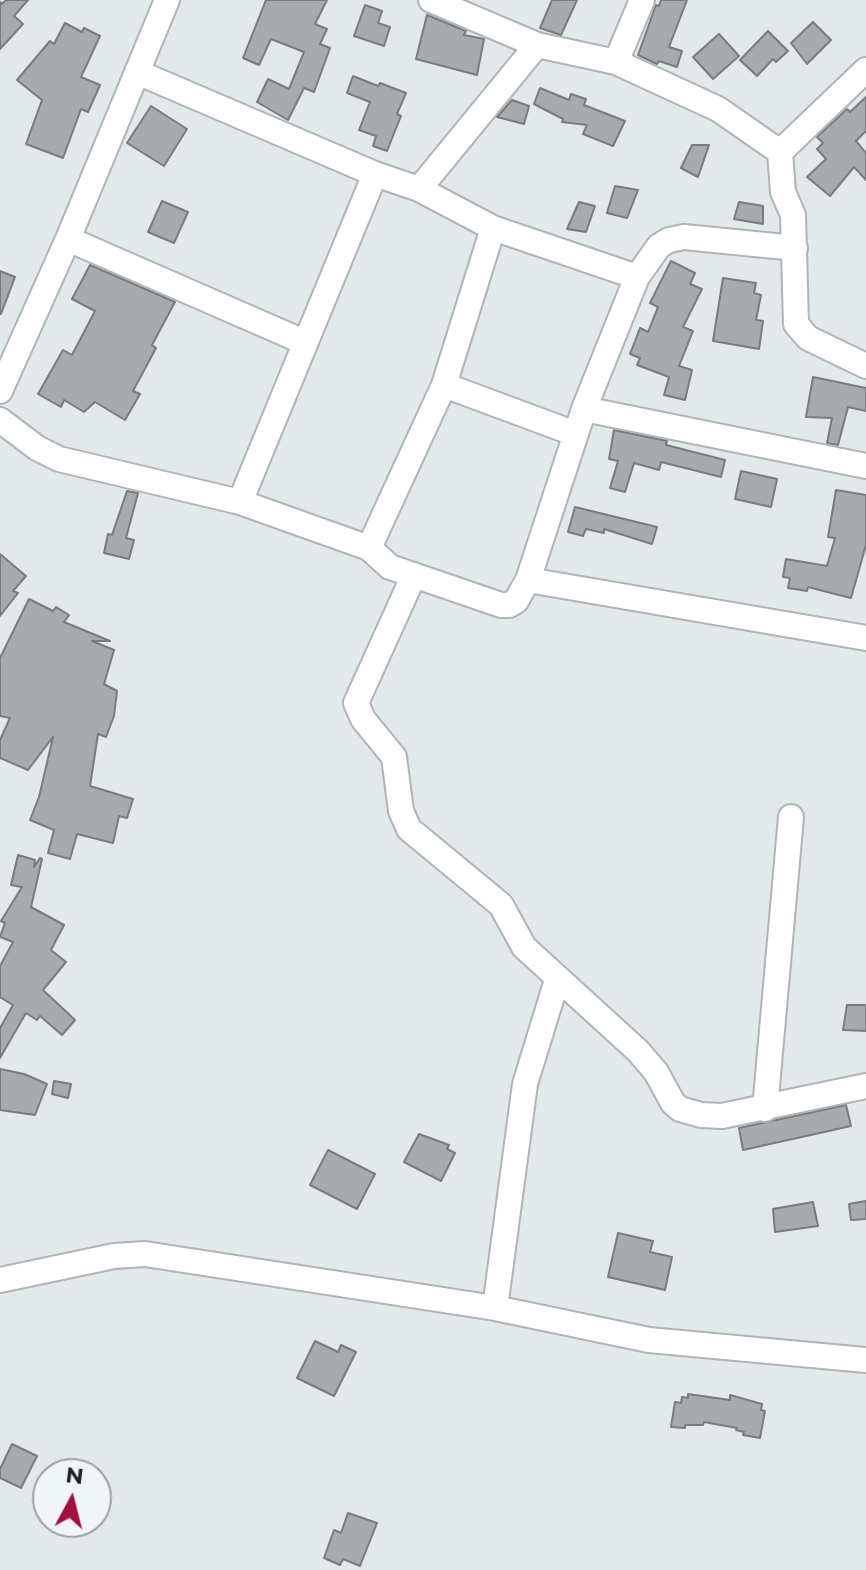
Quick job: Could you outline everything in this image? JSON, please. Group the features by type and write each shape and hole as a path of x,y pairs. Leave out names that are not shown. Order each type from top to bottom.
{"street":[{"path":"0,391 68,239 167,0"},
{"path":"431,0 537,45 616,62 718,109 780,152"},
{"path":"616,62 642,0"},
{"path":"419,189 537,45"},
{"path":"780,152 866,70"},
{"path":"137,72 375,174 419,189 493,228 637,277"},
{"path":"780,152 783,192 793,215 795,316 800,331 808,338 866,366"},
{"path":"240,502 375,174"},
{"path":"369,548 444,385 493,228"},
{"path":"0,420 37,448 59,459 240,502 369,548 390,567 501,605 509,605 516,601 528,580 584,409 637,277 659,246 684,237 795,248"},
{"path":"68,239 304,342"},
{"path":"444,385 576,434"},
{"path":"584,409 866,466"},
{"path":"414,575 358,695 357,709 394,757 401,811 409,829 501,905 524,947 638,1051 680,1109 701,1115 722,1116 866,1086"},
{"path":"528,580 866,638"},
{"path":"765,1109 791,817"},
{"path":"495,1308 525,1084 557,980"},
{"path":"0,1280 114,1256 145,1254 495,1308 649,1340 866,1360"}],"building":[{"path":"6,0 28,0 14,16 23,24 0,49 0,2 2,4"},
{"path":"266,0 327,0 315,24 327,29 320,44 330,48 314,92 304,88 288,120 257,102 268,79 289,89 304,52 271,39 259,65 243,58"},
{"path":"552,0 577,0 561,35 540,28"},
{"path":"661,0 687,0 669,47 682,51 677,67 659,61 657,64 638,55 656,5 659,6"},
{"path":"365,5 382,11 378,23 390,27 384,46 354,36"},
{"path":"427,15 466,31 464,35 484,39 477,75 416,59"},
{"path":"813,22 831,40 807,64 791,43"},
{"path":"65,23 82,32 84,28 100,36 81,77 100,85 88,112 81,109 63,158 26,144 42,100 17,80 50,41 54,44"},
{"path":"768,31 788,51 776,62 773,59 757,76 740,60"},
{"path":"719,34 739,56 713,79 693,57"},
{"path":"353,76 406,93 397,114 401,116 387,151 373,146 376,136 359,130 370,102 347,93"},
{"path":"540,88 569,100 571,94 586,99 584,105 625,121 613,146 583,134 587,125 562,122 563,119 534,104"},
{"path":"866,97 866,131 856,141 866,153 866,180 854,167 830,196 807,177 826,159 817,149 823,143 817,137 847,109 850,112"},
{"path":"512,100 529,106 524,124 497,117"},
{"path":"151,106 187,129 164,166 127,143"},
{"path":"692,145 709,145 698,177 681,168"},
{"path":"615,186 638,190 627,218 607,213"},
{"path":"162,201 188,212 174,243 148,232"},
{"path":"579,202 595,206 586,232 567,229"},
{"path":"739,202 763,206 763,224 734,219"},
{"path":"671,261 695,273 690,284 702,289 683,327 693,331 679,366 692,370 685,400 664,395 669,377 637,365 640,358 630,354 640,328 648,332 658,307 650,303"},
{"path":"90,265 175,302 152,345 156,348 133,391 140,394 125,420 95,402 84,412 64,400 61,407 38,394 63,350 72,355 95,311 72,299"},
{"path":"0,271 15,277 1,314 0,314"},
{"path":"723,278 756,283 754,293 761,295 756,320 763,321 759,349 713,341"},
{"path":"813,377 866,388 866,411 848,407 838,445 827,443 832,418 806,417"},
{"path":"614,430 667,441 666,445 725,460 721,477 661,462 659,470 634,463 625,492 610,488 618,461 609,459"},
{"path":"741,471 777,479 771,507 735,499"},
{"path":"836,490 866,495 866,545 851,598 808,587 807,591 788,588 790,578 783,577 786,559 827,566 835,538 828,537"},
{"path":"127,491 138,493 126,538 134,540 129,559 104,553 108,534 112,535"},
{"path":"575,507 657,527 652,544 604,529 604,533 586,529 583,536 568,532"},
{"path":"0,554 26,576 13,591 18,593 0,616"},
{"path":"29,599 53,611 56,607 69,615 64,622 110,641 92,641 114,650 104,684 117,691 114,716 106,737 98,734 90,786 133,799 127,818 119,816 113,843 77,834 70,859 48,853 54,830 30,820 39,797 53,737 28,770 0,758 0,740 10,718 0,716 0,658"},
{"path":"18,855 35,860 34,867 42,859 31,907 64,925 51,950 66,962 43,990 75,1020 62,1035 40,1016 37,1020 26,1013 0,1058 0,1028 13,1005 0,997 0,966 13,942 0,937 5,923 1,921 22,887 11,885"},
{"path":"847,1005 866,1005 866,1031 843,1030"},
{"path":"0,1069 24,1074 47,1084 35,1115 0,1110"},
{"path":"54,1081 71,1084 68,1098 52,1094"},
{"path":"846,1105 851,1126 743,1150 739,1128"},
{"path":"419,1134 449,1145 447,1149 455,1153 441,1181 404,1162"},
{"path":"328,1150 375,1174 357,1209 310,1185"},
{"path":"866,1201 866,1219 851,1220 849,1204"},
{"path":"813,1202 818,1226 775,1232 773,1209"},
{"path":"618,1233 653,1241 650,1252 672,1257 665,1290 608,1277"},
{"path":"315,1341 338,1352 341,1345 356,1352 334,1396 297,1378"},
{"path":"688,1394 730,1400 730,1395 762,1404 761,1410 765,1411 760,1438 743,1435 744,1432 737,1428 704,1422 703,1425 685,1425 685,1428 671,1427 675,1402 681,1403 682,1397 688,1398"},
{"path":"12,1444 37,1456 32,1458 32,1466 21,1488 0,1478 0,1469"},
{"path":"348,1513 377,1523 360,1566 343,1559 340,1565 324,1558 334,1530 341,1533"}]}
